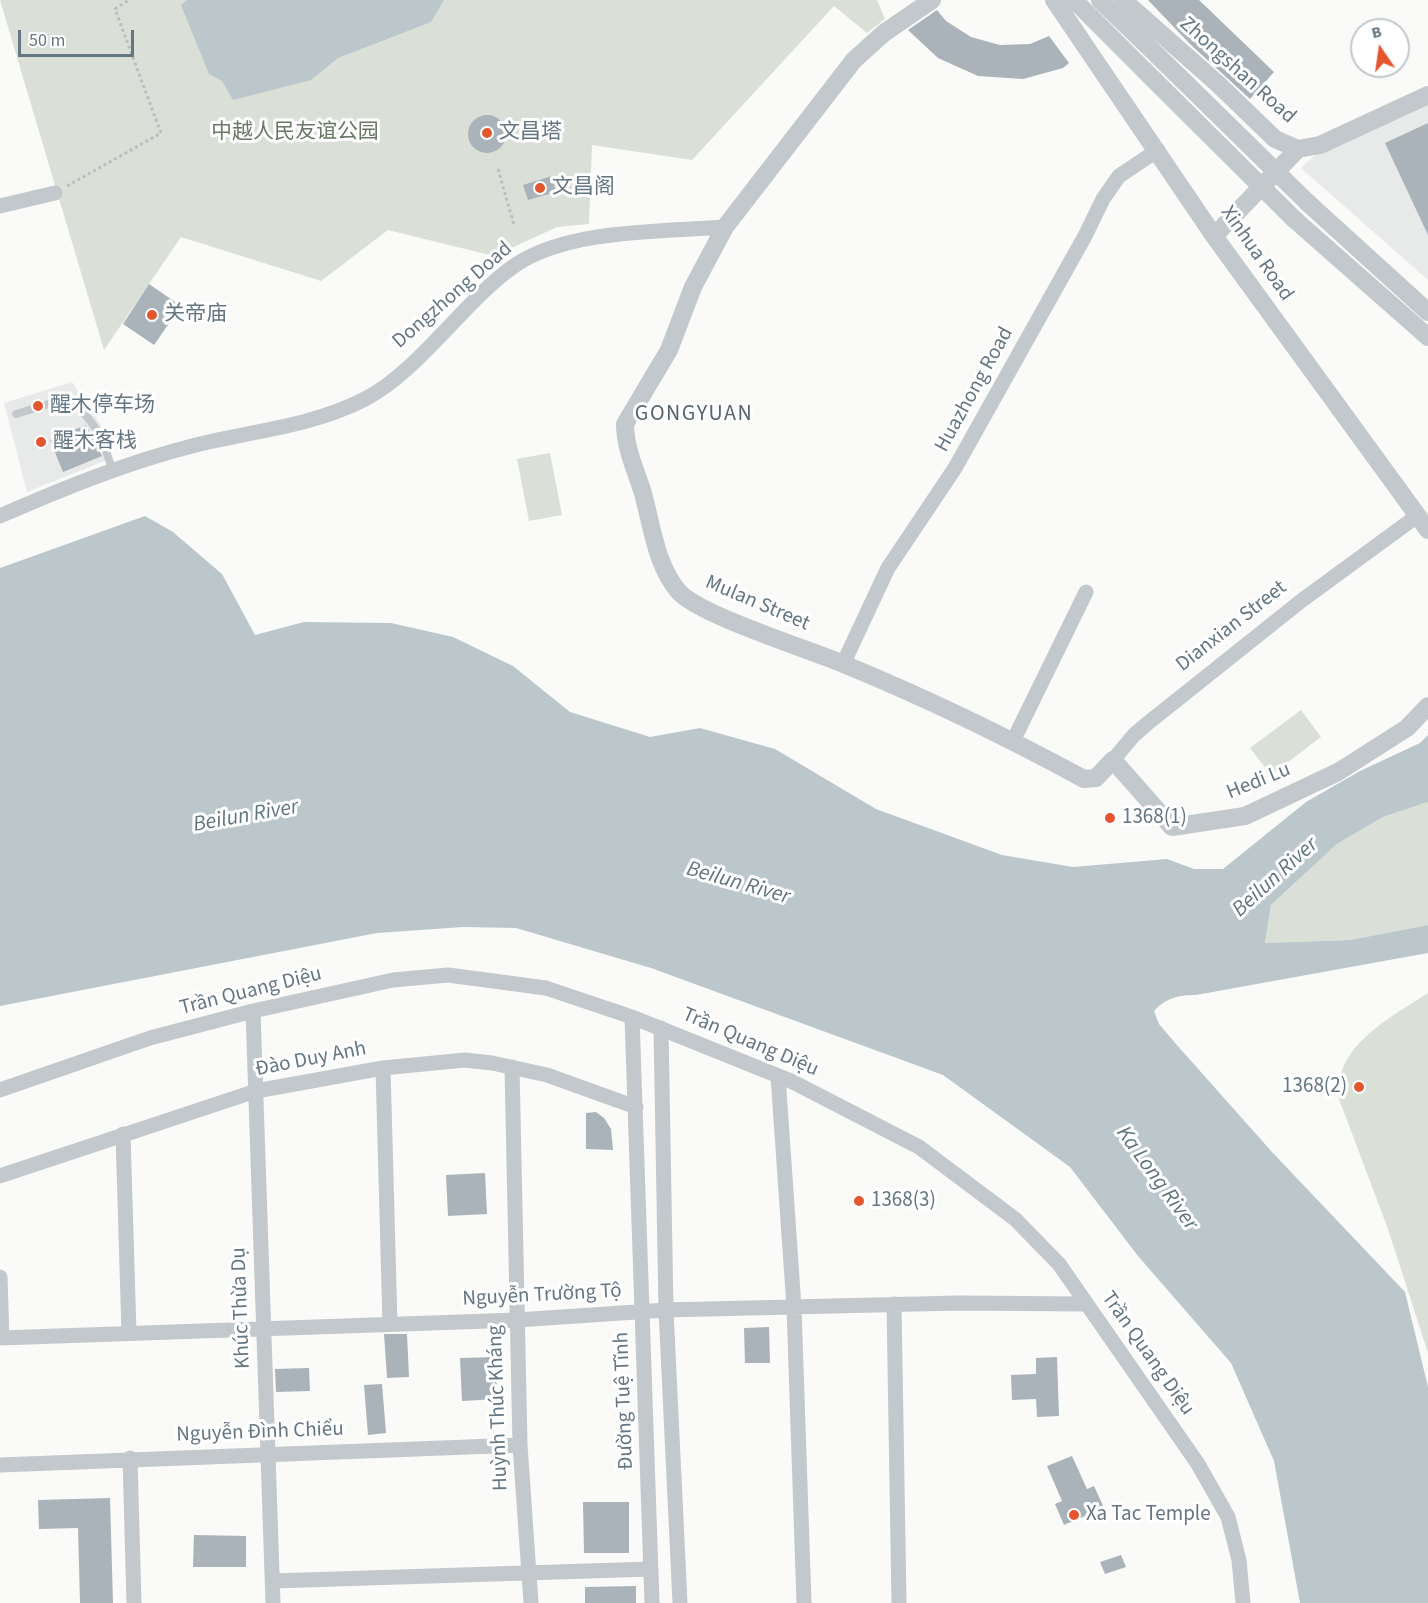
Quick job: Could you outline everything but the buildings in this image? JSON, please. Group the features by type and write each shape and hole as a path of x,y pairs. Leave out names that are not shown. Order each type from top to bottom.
{"street":[{"path":"725,227 854,60 884,33 932,0"},
{"name":"Xinhua Road","path":"1054,0 1158,150 1214,236 1422,523"},
{"path":"1074,0 1294,219 1428,337"},
{"path":"1100,0 1308,203 1428,312"},
{"name":"Zhongshan Road","path":"1123,0 1218,84 1275,139 1298,150 1320,145 1428,95"},
{"name":"Huazhong Road","path":"843,664 888,568 955,468 1109,189 1119,177 1158,150"},
{"path":"1214,236 1298,150"},
{"path":"0,206 55,193"},
{"name":"Dongzhong Doad","path":"0,516 112,469 197,445 320,418 367,398 399,374 514,267 543,250 577,240 725,227"},
{"name":"Mulan Street","path":"725,227 693,287 669,350 625,424 625,436 642,493 650,531 666,571 679,592 691,602 843,664 1013,741 1084,779"},
{"name":"Dianxian Street","path":"1084,779 1096,778 1134,735 1301,602 1422,523"},
{"path":"1013,741 1086,592"},
{"name":"Hedi Lu","path":"1113,760 1172,827 1245,816 1338,772 1407,728 1428,706"},
{"name":"Trần Quang Diệu","path":"0,1090 150,1038 253,1011 393,980 448,975 546,988 632,1017 778,1076 920,1147 962,1176 1015,1219 1059,1264 1198,1464 1228,1517 1239,1560 1243,1603"},
{"name":"Khúc Thừa Dụ","path":"253,1011 273,1603"},
{"name":"Đường Tuệ Tĩnh","path":"632,1017 652,1603"},
{"path":"660,1028 666,1310 680,1603"},
{"name":"Đào Duy Anh","path":"0,1176 256,1091 383,1068 465,1060 512,1067 547,1075 636,1107"},
{"name":"Huỳnh Thúc Kháng","path":"512,1067 520,1445 531,1603"},
{"path":"383,1068 390,1324"},
{"path":"778,1076 794,1307 804,1603"},
{"path":"123,1134 129,1333"},
{"path":"0,1277 1,1338"},
{"path":"894,1304 899,1603"},
{"name":"Nguyễn Trường Tộ","path":"1,1338 517,1320 666,1310 894,1304 1087,1304"},
{"name":"Nguyễn Đình Chiểu","path":"0,1465 129,1458 520,1445"},
{"path":"129,1458 134,1603"},
{"path":"273,1581 651,1569"}],"lane":[{"path":"16,414 68,398 85,412 102,435 112,469"}],"path":[{"path":"55,193 161,133 116,9 129,0"},
{"path":"498,169 514,225"}],"shaded area":[{"path":"1428,104 1428,280 1301,168 1322,149"},
{"path":"72,382 101,425 112,458 27,492 4,403"}],"green space":[{"name":"中越人民友谊公园","path":"0,0 877,0 885,19 867,33 834,6 692,160 592,145 589,224 557,227 494,256 388,230 321,281 181,237 104,350"},
{"path":"550,453 562,515 529,521 517,459"},
{"path":"1301,710 1321,737 1271,775 1250,748"},
{"path":"1428,802 1428,925 1350,940 1265,943 1271,905 1337,844 1383,817"},
{"path":"1428,993 1428,1353 1388,1229 1339,1099 1340,1080 1345,1064 1355,1049 1382,1024"}],"water":[{"path":"187,0 444,0 431,22 338,58 311,80 233,100 222,81 209,74 181,5"},
{"path":"145,516 173,532 222,574 255,635 304,622 391,623 453,637 513,666 570,712 650,737 700,728 775,749 876,809 1002,855 1073,867 1167,859 1194,869 1223,869 1306,802 1360,771 1420,743 1428,735 1428,802 1383,817 1337,844 1271,905 1265,943 1350,940 1428,925 1428,953 1178,997 1168,1000 1154,1011 1159,1024 1272,1152 1405,1292 1428,1387 1428,1603 1300,1603 1274,1461 1231,1363 1138,1256 1070,1167 943,1075 651,968 516,928 463,927 377,933 0,1006 0,568"}],"place":[{"name":"文昌塔","path":"487,133"},
{"name":"文昌阁","path":"540,188"},
{"name":"关帝庙","path":"152,315"},
{"name":"醒木停车场","path":"38,406"},
{"name":"醒木客栈","path":"41,442"},
{"name":"1368(1)","path":"1110,818"},
{"name":"1368(2)","path":"1359,1087"},
{"name":"1368(3)","path":"859,1201"},
{"name":"Xa Tac Temple","path":"1074,1515"}],"district":[{"name":"GONGYUAN","path":"694,415"}],"water label":[{"name":"Beilun River","path":"246,817"},
{"name":"Beilun River","path":"1276,878"},
{"name":"Beilun River","path":"738,884"},
{"name":"Ka Long River","path":"1156,1179"}]}
